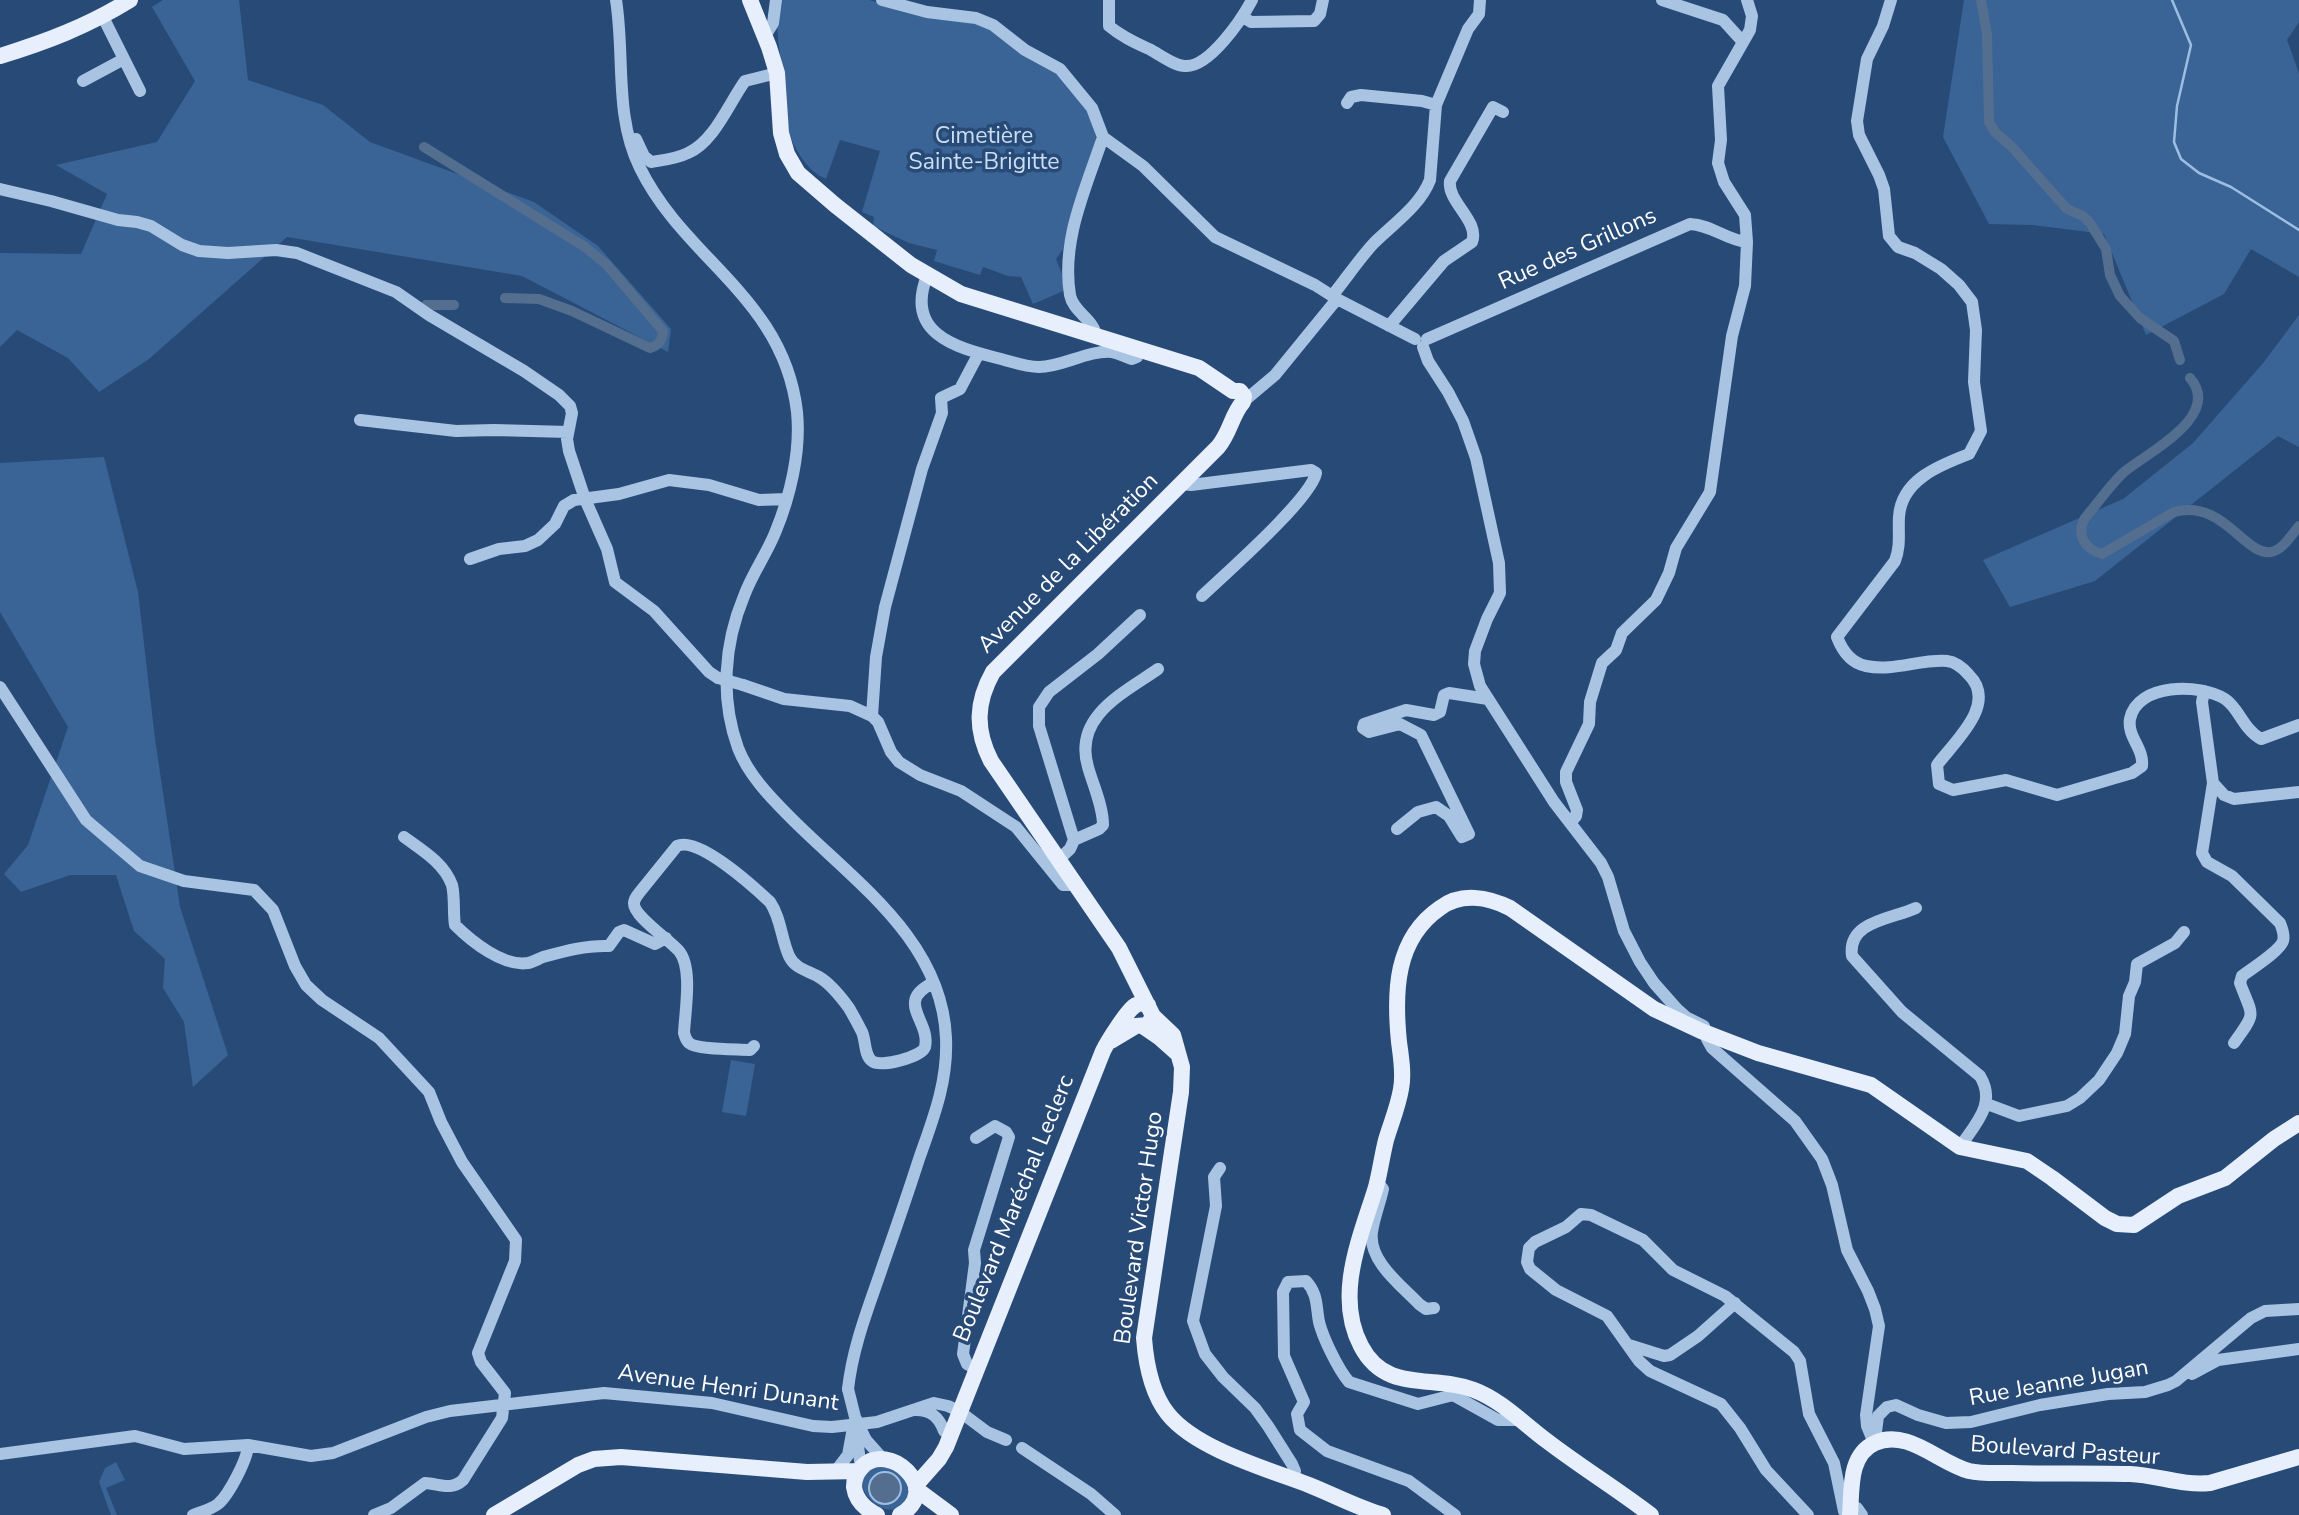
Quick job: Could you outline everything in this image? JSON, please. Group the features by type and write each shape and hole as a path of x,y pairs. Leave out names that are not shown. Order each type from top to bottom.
{"main road":[{"path":"750,0 777,74 781,133 792,164 835,205 927,276 961,294 1199,368 1237,396"},
{"path":"0,56 59,37 103,17 124,1"},
{"name":"Avenue de la Libération","path":"1140,1016 1127,961 984,747 978,716 987,683 1001,663 1218,447 1231,425 1237,396"},
{"path":"1651,1515 1476,1391 1393,1376 1368,1358 1353,1330 1350,1282 1359,1240 1402,1089 1398,977 1404,952 1421,923 1445,904 1463,898 1495,900 1654,1009 1758,1053 1871,1085 1959,1147 2027,1161 2117,1224 2134,1225 2178,1196 2225,1178 2299,1123"},
{"name":"Boulevard Maréchal Leclerc","path":"904,1512 916,1498 916,1487 943,1453 957,1410 976,1369 1103,1051 1114,1030 1140,1016"},
{"name":"Boulevard Victor Hugo","path":"1140,1016 1180,1056 1183,1078 1144,1338 1147,1368 1159,1399 1166,1412 1179,1426 1216,1448 1383,1515"},
{"name":"Boulevard Maréchal Leclerc","path":"904,1467 920,1464 931,1455 957,1410"},
{"name":"Boulevard Pasteur","path":"1874,1443 1886,1439 1904,1441 1941,1460 1974,1472 2134,1474 2195,1485 2299,1457"},
{"path":"1853,1512 1855,1465 1867,1447 1874,1443"},
{"path":"494,1515 578,1465 594,1459 621,1457 807,1472 860,1469 871,1461 883,1459 904,1467 916,1487 947,1512"},
{"path":"860,1469 854,1483 856,1494 861,1503 874,1514"},
{"path":"807,1472 842,1485 856,1494"},
{"path":"904,1512 947,1512"}],"street":[{"path":"616,0 624,112 630,147 661,206 719,267 768,326 786,366 797,410 798,449 786,499 775,534 744,595 731,636 726,673 727,705 738,748 753,776 779,806 871,892 900,925 933,983 944,1017 946,1037 940,1097 860,1329 848,1389 848,1422 852,1433 858,1444 883,1459"},
{"path":"765,36 773,23 776,0"},
{"path":"883,0 927,12 976,18 993,25 1025,50 1060,69 1092,108 1103,137 1143,166 1215,237 1422,342 1428,361 1448,391 1463,421 1476,458 1499,563 1500,593 1475,651 1474,663 1480,686 1554,802 1605,870 1624,931 1654,983 1677,1009 1704,1026 1712,1048 1795,1121 1825,1167 1832,1185 1847,1250 1868,1291 1877,1318 1866,1415 1874,1443"},
{"path":"1109,0 1110,26 1120,36 1184,67 1200,63 1243,17 1252,0"},
{"path":"1243,17 1251,22 1314,21 1320,14 1323,0"},
{"path":"1237,396 1275,374 1374,244 1399,221 1427,188 1430,180 1436,105 1468,29 1479,14 1480,0"},
{"path":"1662,0 1723,20 1743,42"},
{"path":"1570,823 1577,810 1566,782 1566,772 1589,724 1590,702 1602,663 1616,650 1622,632 1656,600 1676,548 1710,492 1732,336 1745,286 1747,242 1745,215 1724,182 1718,163 1721,140 1718,86 1752,23 1747,0"},
{"path":"1891,0 1883,26 1867,60 1857,121 1859,135 1884,189 1889,236 1898,247 1915,253 1941,269 1959,285 1972,302 1976,330 1974,382 1981,431 1969,454 1930,471 1921,477 1906,495 1899,514 1900,548 1895,561 1837,637 1842,649 1864,666 1883,668 1947,661 1958,664 1975,681 1980,691 1978,711 1937,765 1939,784 1953,790 2006,780 2057,795 2132,773 2142,766 2143,756 2130,732 2130,718 2137,703 2148,695 2172,689 2204,691 2226,699 2251,733 2261,739 2299,725"},
{"path":"103,17 140,91"},
{"path":"83,81 124,59"},
{"path":"624,112 639,148 651,162 673,159 691,152 717,126 745,81 777,74"},
{"path":"1347,103 1352,97 1361,95 1436,105"},
{"path":"1389,326 1444,261 1472,242 1473,231 1449,190 1450,181 1493,107 1503,112"},
{"path":"1096,336 1093,327 1073,304 1068,262 1071,235 1103,137"},
{"path":"0,189 150,226 182,245 199,251 228,253 276,250 297,253 396,292 429,315 524,371 570,406 572,413 568,432 569,451 585,499 607,549 614,582 654,611 709,672 718,678 784,699 850,706 872,716 883,730 891,752 899,762 920,775 961,791 1016,827 1063,885 1075,885"},
{"name":"Rue des Grillons","path":"1422,342 1690,224 1702,224 1732,240 1747,242"},
{"path":"927,276 922,292 922,311 932,329 949,343 979,353 1041,367 1101,353 1113,352 1132,359 1137,357 1139,349"},
{"path":"872,716 876,657 885,607 922,469 942,413 941,398 960,389 979,353"},
{"path":"360,420 456,431 568,432"},
{"path":"1181,484 1311,470 1317,473 1310,488 1258,543 1202,596"},
{"path":"470,559 525,546 538,540 555,524 564,506 574,500 618,494 669,480 709,485 759,499 786,499"},
{"path":"1058,861 1070,849 1074,840 1039,726 1039,708 1049,692 1098,654 1140,615"},
{"path":"1074,840 1099,830 1103,825 1084,756 1088,731 1097,713 1158,669"},
{"path":"0,687 86,820 104,837 140,866 184,881 254,890 273,910 295,966 306,985 322,1000 379,1038 429,1092 462,1162 516,1240 515,1261 478,1353 481,1362 505,1393 502,1418 457,1486 443,1487 425,1483 391,1508 374,1515"},
{"path":"2204,691 2202,702 2213,783 2202,853 2207,862 2242,885 2280,923 2283,933 2283,941 2278,947 2242,976 2240,983 2252,1008 2251,1015 2234,1043"},
{"path":"1397,829 1418,812 1436,807 1449,816 1462,837 1469,834 1421,735 1400,723 1369,732 1363,729 1364,724 1406,710 1434,715 1440,712 1444,695 1449,693 1488,699"},
{"path":"2213,783 2224,795 2234,799 2299,792"},
{"path":"404,837 443,869 452,887 455,925 482,949 513,962 527,964 542,957 590,946 608,946 619,932 624,930 655,944 666,938"},
{"path":"754,1046 750,1050 712,1048 692,1045 687,1041 684,1033 686,962 679,951 639,915 634,907 634,901 677,846 684,843 692,844 723,863 770,902 775,909 789,957 795,964 830,986 848,1008 863,1034 867,1055 873,1062 881,1065 920,1055 925,1049 925,1037 914,1000 922,989 933,983"},
{"path":"1916,908 1865,926 1853,939 1850,947 1852,956 1902,1012 1980,1076 1988,1094 1987,1104 1959,1147"},
{"path":"1987,1104 2019,1116 2067,1106 2080,1098 2099,1080 2117,1053 2125,1034 2129,996 2135,982 2137,964 2175,943 2184,932"},
{"path":"976,1138 995,1126 1009,1137 974,1250 975,1263 963,1354 967,1364 976,1369"},
{"path":"1220,1168 1214,1177 1216,1206 1193,1321 1205,1354 1269,1426 1292,1464 1295,1471 1293,1479"},
{"path":"1377,1184 1382,1185 1383,1189 1371,1235 1373,1248 1380,1262 1419,1304 1426,1309 1434,1308"},
{"path":"1808,1515 1766,1470 1740,1428 1721,1404 1650,1371 1639,1361 1607,1316 1556,1290 1536,1275 1527,1262 1529,1248 1535,1242 1556,1233 1578,1216 1586,1214 1643,1240 1673,1270 1735,1303 1794,1352 1800,1361 1809,1414 1833,1463 1844,1511 1853,1512"},
{"path":"1455,1515 1409,1481 1327,1451 1300,1430 1297,1415 1304,1402 1284,1356 1283,1292 1288,1282 1306,1281 1314,1290 1320,1325 1343,1375 1349,1382 1418,1404 1453,1395 1498,1420 1520,1420"},
{"path":"1629,1345 1664,1356 1670,1355 1706,1329 1735,1303"},
{"name":"Rue Jeanne Jugan","path":"1874,1443 1878,1416 1886,1407 1896,1405 1946,1423 1971,1422 2078,1398 2145,1392 2176,1381 2251,1318 2265,1311 2299,1309"},
{"path":"2176,1381 2218,1360 2299,1349"},
{"path":"848,1389 860,1469"},
{"name":"Avenue Henri Dunant","path":"0,1454 123,1436 149,1439 184,1450 248,1445 311,1456 334,1453 426,1417 476,1407 604,1393 712,1403 813,1426 832,1427 865,1424 934,1403 957,1410"},
{"path":"915,1410 934,1415 944,1431"},
{"path":"957,1410 987,1432 1006,1440"},
{"path":"835,1472 858,1444"},
{"path":"193,1515 214,1507 223,1499 248,1454 248,1445"},
{"path":"1022,1448 1091,1494 1115,1515"}],"green space":[{"path":"163,0 239,0 248,80 323,105 370,142 534,202 598,246 671,329 668,352 522,276 287,237 149,359 99,392 68,358 17,330 0,347 0,253 81,254 107,194 56,165 157,142 195,81 152,7"},
{"name":"Cimetière Sainte-Brigitte","path":"779,0 869,0 926,15 986,26 1058,72 1094,120 1096,139 1063,249 1056,259 1068,289 1033,304 1021,277 1008,276 983,267 980,275 934,261 937,250 909,243 873,226 874,217 862,212 880,151 840,140 826,179 807,165 791,137 785,113 778,32"},
{"path":"1964,0 2299,0 2299,22 2287,40 2299,73 2299,277 2251,249 2224,294 2146,335 2104,234 2032,225 1989,224 1943,137"},
{"path":"2299,315 2299,447 2278,436 2095,581 2010,607 1983,560 2123,499 2193,443 2264,362"},
{"path":"104,457 138,592 155,739 180,907 228,1055 193,1087 184,1022 163,988 165,959 134,931 116,875 70,875 21,892 4,874 28,845 68,727 0,612 0,463"},
{"path":"731,1060 755,1064 746,1116 722,1112"},
{"path":"116,1462 125,1480 106,1488 117,1515 111,1515 99,1482 105,1468"},
{"path":"882,1466 896,1471 907,1481 909,1498 896,1509 878,1506 865,1492 862,1484 864,1476 870,1470"}],"shaded area":[{"path":"885,1472 896,1477 901,1488 896,1499 885,1504 874,1499 869,1488 874,1477"}],"waterway":[{"path":"1981,0 1987,34 1989,122 1995,132 2012,147 2067,209 2083,216 2090,223 2106,249 2110,275 2120,296 2140,318 2174,341 2180,360"},
{"path":"2172,0 2191,45 2177,106 2174,142 2181,159 2199,173 2231,187 2299,230"},
{"path":"424,147 585,247 607,265 663,331 662,337 658,344 650,348 572,311 539,299 505,298"},
{"path":"426,305 454,305"},
{"path":"2190,378 2198,392 2197,406 2190,419 2164,444 2124,472 2109,488 2082,524 2081,530 2086,545 2102,554 2174,512 2191,510 2220,520 2261,551 2275,551 2299,526"}]}
